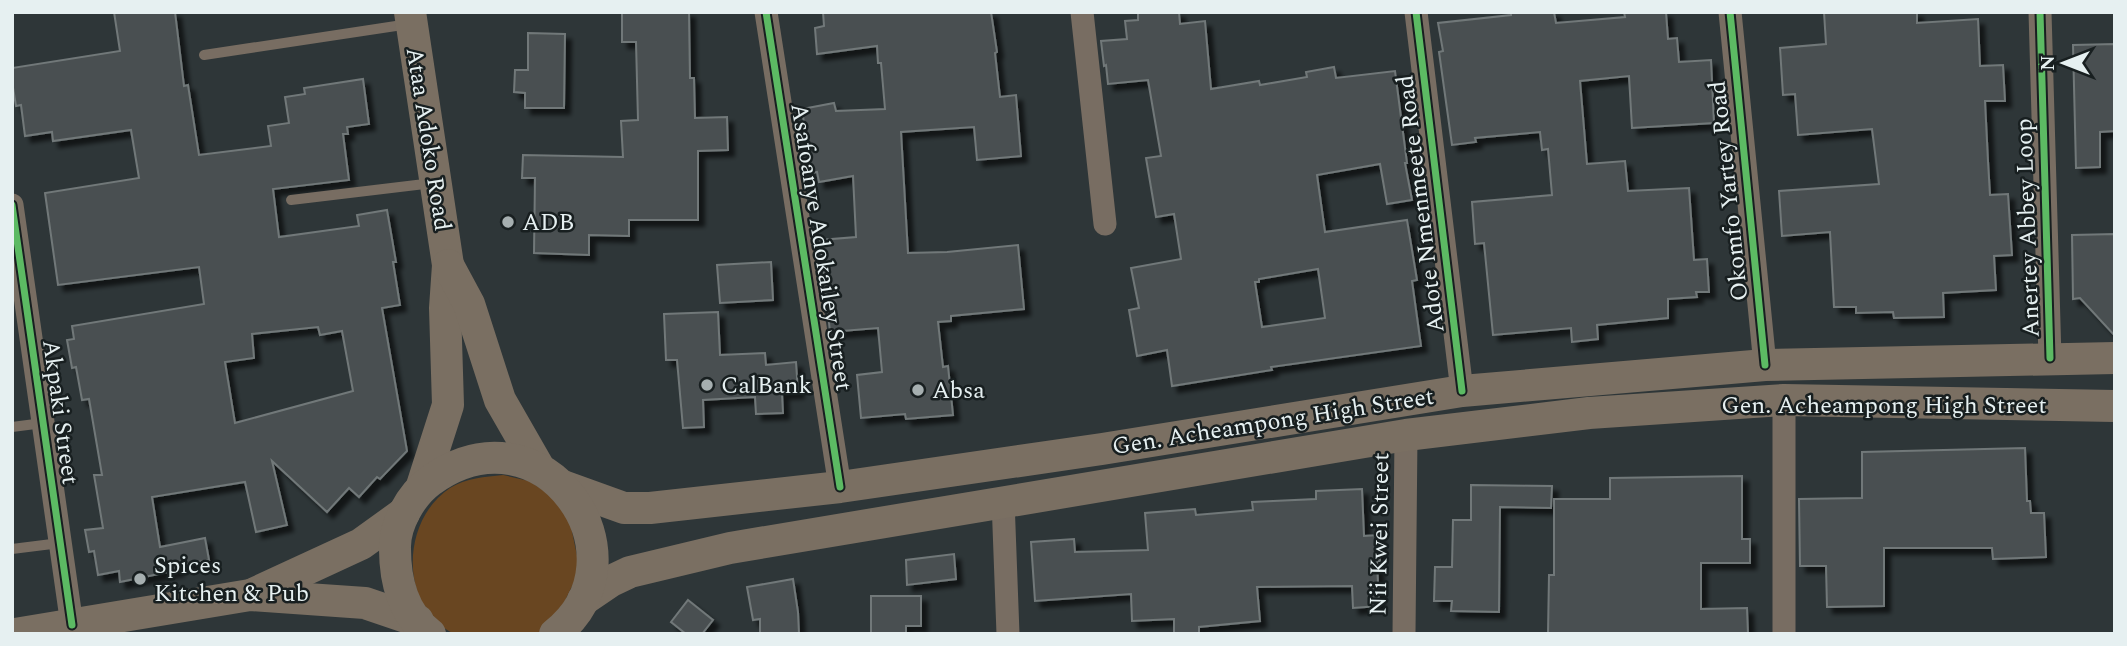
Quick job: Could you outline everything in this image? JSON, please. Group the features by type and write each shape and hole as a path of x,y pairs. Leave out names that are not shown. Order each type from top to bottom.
{"main road":[{"name":"Ataa Adoko Road","path":"411,18 448,265 448,405 422,486"},
{"name":"Ataa Adoko Road","path":"448,265 469,304 500,400 551,477 582,510 591,540 592,570 583,600"},
{"name":"Gen. Acheampong High Street","path":"422,486 448,468 478,458 509,458 624,508 650,508 840,487 1102,449 1462,391 1765,365 2115,358"},
{"name":"Gen. Acheampong High Street","path":"583,600 629,572 730,548 1003,500 1406,435 1588,413 1784,400 2115,406"},
{"path":"422,486 404,513 394,544 395,577 407,606 424,628"},
{"path":"15,634 72,625 123,625 250,595 361,544 404,513"},
{"path":"250,595 365,603 424,628"},
{"path":"555,634 566,625 583,600"}],"street":[{"name":"Asafoanye Adokailey Street","path":"766,12 840,487"},
{"path":"1082,12 1105,224"},
{"name":"Adote Nmenmeete Road","path":"1416,12 1462,391"},
{"name":"Okomfo Yartey Road","path":"1730,12 1765,365"},
{"name":"Anertey Abbey Loop","path":"2040,12 2050,358"},
{"name":"Akpaki Street","path":"12,205 72,625"},
{"path":"1784,400 1784,634"},
{"name":"Nii Kwei Street","path":"1404,634 1406,435"},
{"path":"1003,500 1008,634"}],"lane":[{"path":"204,55 411,18"},
{"path":"291,200 436,183"},
{"path":"12,427 43,423"},
{"path":"12,549 60,543"}],"shaded area":[{"path":"503,475 529,481 552,496 569,517 580,570 555,621 537,634 455,634 436,622 423,605 415,585 415,541 422,521 434,502 450,488 469,480"}],"building":[{"path":"114,12 175,12 184,86 188,85 199,155 271,146 268,126 289,123 285,97 305,94 304,88 363,79 369,124 347,127 348,134 343,134 349,180 273,189 279,237 359,226 357,215 387,210 400,305 382,308 407,451 359,497 349,488 327,512 272,461 287,525 256,532 245,482 152,497 160,547 205,538 209,560 177,566 178,570 120,582 119,571 98,575 94,551 89,552 85,530 103,528 94,475 102,475 89,399 82,400 76,367 72,368 67,340 74,339 72,326 204,304 199,267 58,285 45,193 139,178 131,130 53,141 52,132 25,136 21,105 16,106 12,68 120,51","holes":["318,327 320,335 342,331 353,391 235,423 225,362 254,358 252,334"]},
{"path":"622,12 689,12 690,78 694,78 695,118 727,117 728,150 698,151 698,220 629,220 629,236 589,235 589,255 534,253 535,178 522,178 523,155 623,157 621,121 638,120 636,42 622,42"},
{"path":"823,12 991,12 1000,97 1016,95 1021,156 977,160 974,127 901,132 908,253 1018,245 1024,309 951,316 951,321 938,322 943,367 948,366 953,415 906,419 905,414 861,418 857,375 882,372 878,328 830,332 820,240 856,237 853,176 819,182 817,172 811,173 802,109 834,103 836,111 885,109 877,46 817,54 815,28 824,26"},
{"path":"1138,12 1179,12 1180,24 1205,21 1211,89 1259,81 1260,85 1307,77 1306,72 1334,67 1336,78 1395,71 1405,163 1412,200 1387,204 1380,164 1317,175 1325,232 1407,220 1417,280 1412,281 1421,346 1271,367 1272,370 1172,386 1167,350 1137,356 1129,310 1139,308 1131,268 1181,259 1174,214 1156,217 1146,158 1161,156 1148,80 1108,84 1106,65 1104,66 1101,41 1127,39 1125,21 1138,20","holes":["1318,269 1325,318 1262,327 1255,282 1259,282 1259,279"]},
{"path":"1511,12 1554,12 1556,23 1625,17 1624,12 1666,12 1668,39 1677,38 1679,62 1711,60 1714,123 1632,128 1629,76 1580,81 1587,164 1625,161 1628,191 1689,188 1694,260 1707,259 1709,292 1696,292 1697,297 1668,299 1668,318 1597,325 1598,339 1572,342 1571,328 1493,335 1484,243 1475,244 1472,202 1552,195 1548,149 1542,150 1540,132 1475,138 1476,142 1452,145 1439,52 1443,51 1438,23 1511,15"},
{"path":"1824,12 1917,12 1917,23 1978,19 1980,66 2003,65 2005,101 1985,101 1990,195 2008,194 2012,255 1994,256 1996,290 1943,293 1944,317 1894,318 1893,312 1856,313 1856,307 1834,307 1830,232 1782,236 1779,191 1879,184 1872,129 1798,135 1795,94 1783,95 1780,48 1826,44"},
{"path":"528,33 565,34 564,108 525,108 525,93 514,92 515,70 528,70"},
{"path":"2115,44 2115,131 2100,132 2100,167 2076,168 2073,45"},
{"path":"2115,234 2115,336 2080,298 2073,299 2072,235"},
{"path":"771,262 773,300 720,303 717,265"},
{"path":"718,312 720,355 765,353 766,365 796,362 798,392 782,393 783,413 756,414 755,397 703,400 704,427 683,428 677,360 666,360 664,314"},
{"path":"2025,448 2027,501 2030,501 2031,513 2044,513 2046,557 1993,559 1992,548 1884,548 1884,606 1827,607 1826,566 1800,566 1799,499 1862,498 1862,452"},
{"path":"1742,476 1742,539 1750,539 1750,563 1701,563 1701,609 1747,608 1748,634 1548,634 1549,575 1554,575 1554,499 1610,499 1610,478"},
{"path":"1471,485 1552,486 1551,508 1500,507 1499,612 1451,611 1452,601 1434,601 1435,567 1452,567 1453,520 1471,520"},
{"path":"1362,489 1364,536 1379,535 1379,606 1353,608 1352,586 1257,587 1260,621 1199,627 1199,634 1174,634 1174,619 1132,621 1131,594 1035,601 1031,542 1074,539 1075,552 1148,550 1145,513 1195,509 1196,515 1253,510 1252,502 1316,499 1316,491"},
{"path":"954,554 956,579 907,585 906,560"},
{"path":"793,579 799,634 760,634 760,619 753,620 747,587"},
{"path":"871,596 921,596 921,626 906,626 906,634 871,634"},
{"path":"688,600 713,620 702,634 686,634 671,622"}],"cycle path":[{"path":"766,12 840,487"},
{"path":"1416,12 1462,391"},
{"path":"1730,12 1765,365"},
{"path":"2040,12 2050,358"},
{"path":"12,205 72,625"}],"place":[{"name":"ADB","path":"508,222"},
{"name":"CalBank","path":"707,385"},
{"name":"Absa","path":"918,390"},
{"name":"Spices Kitchen & Pub","path":"140,579"}]}
